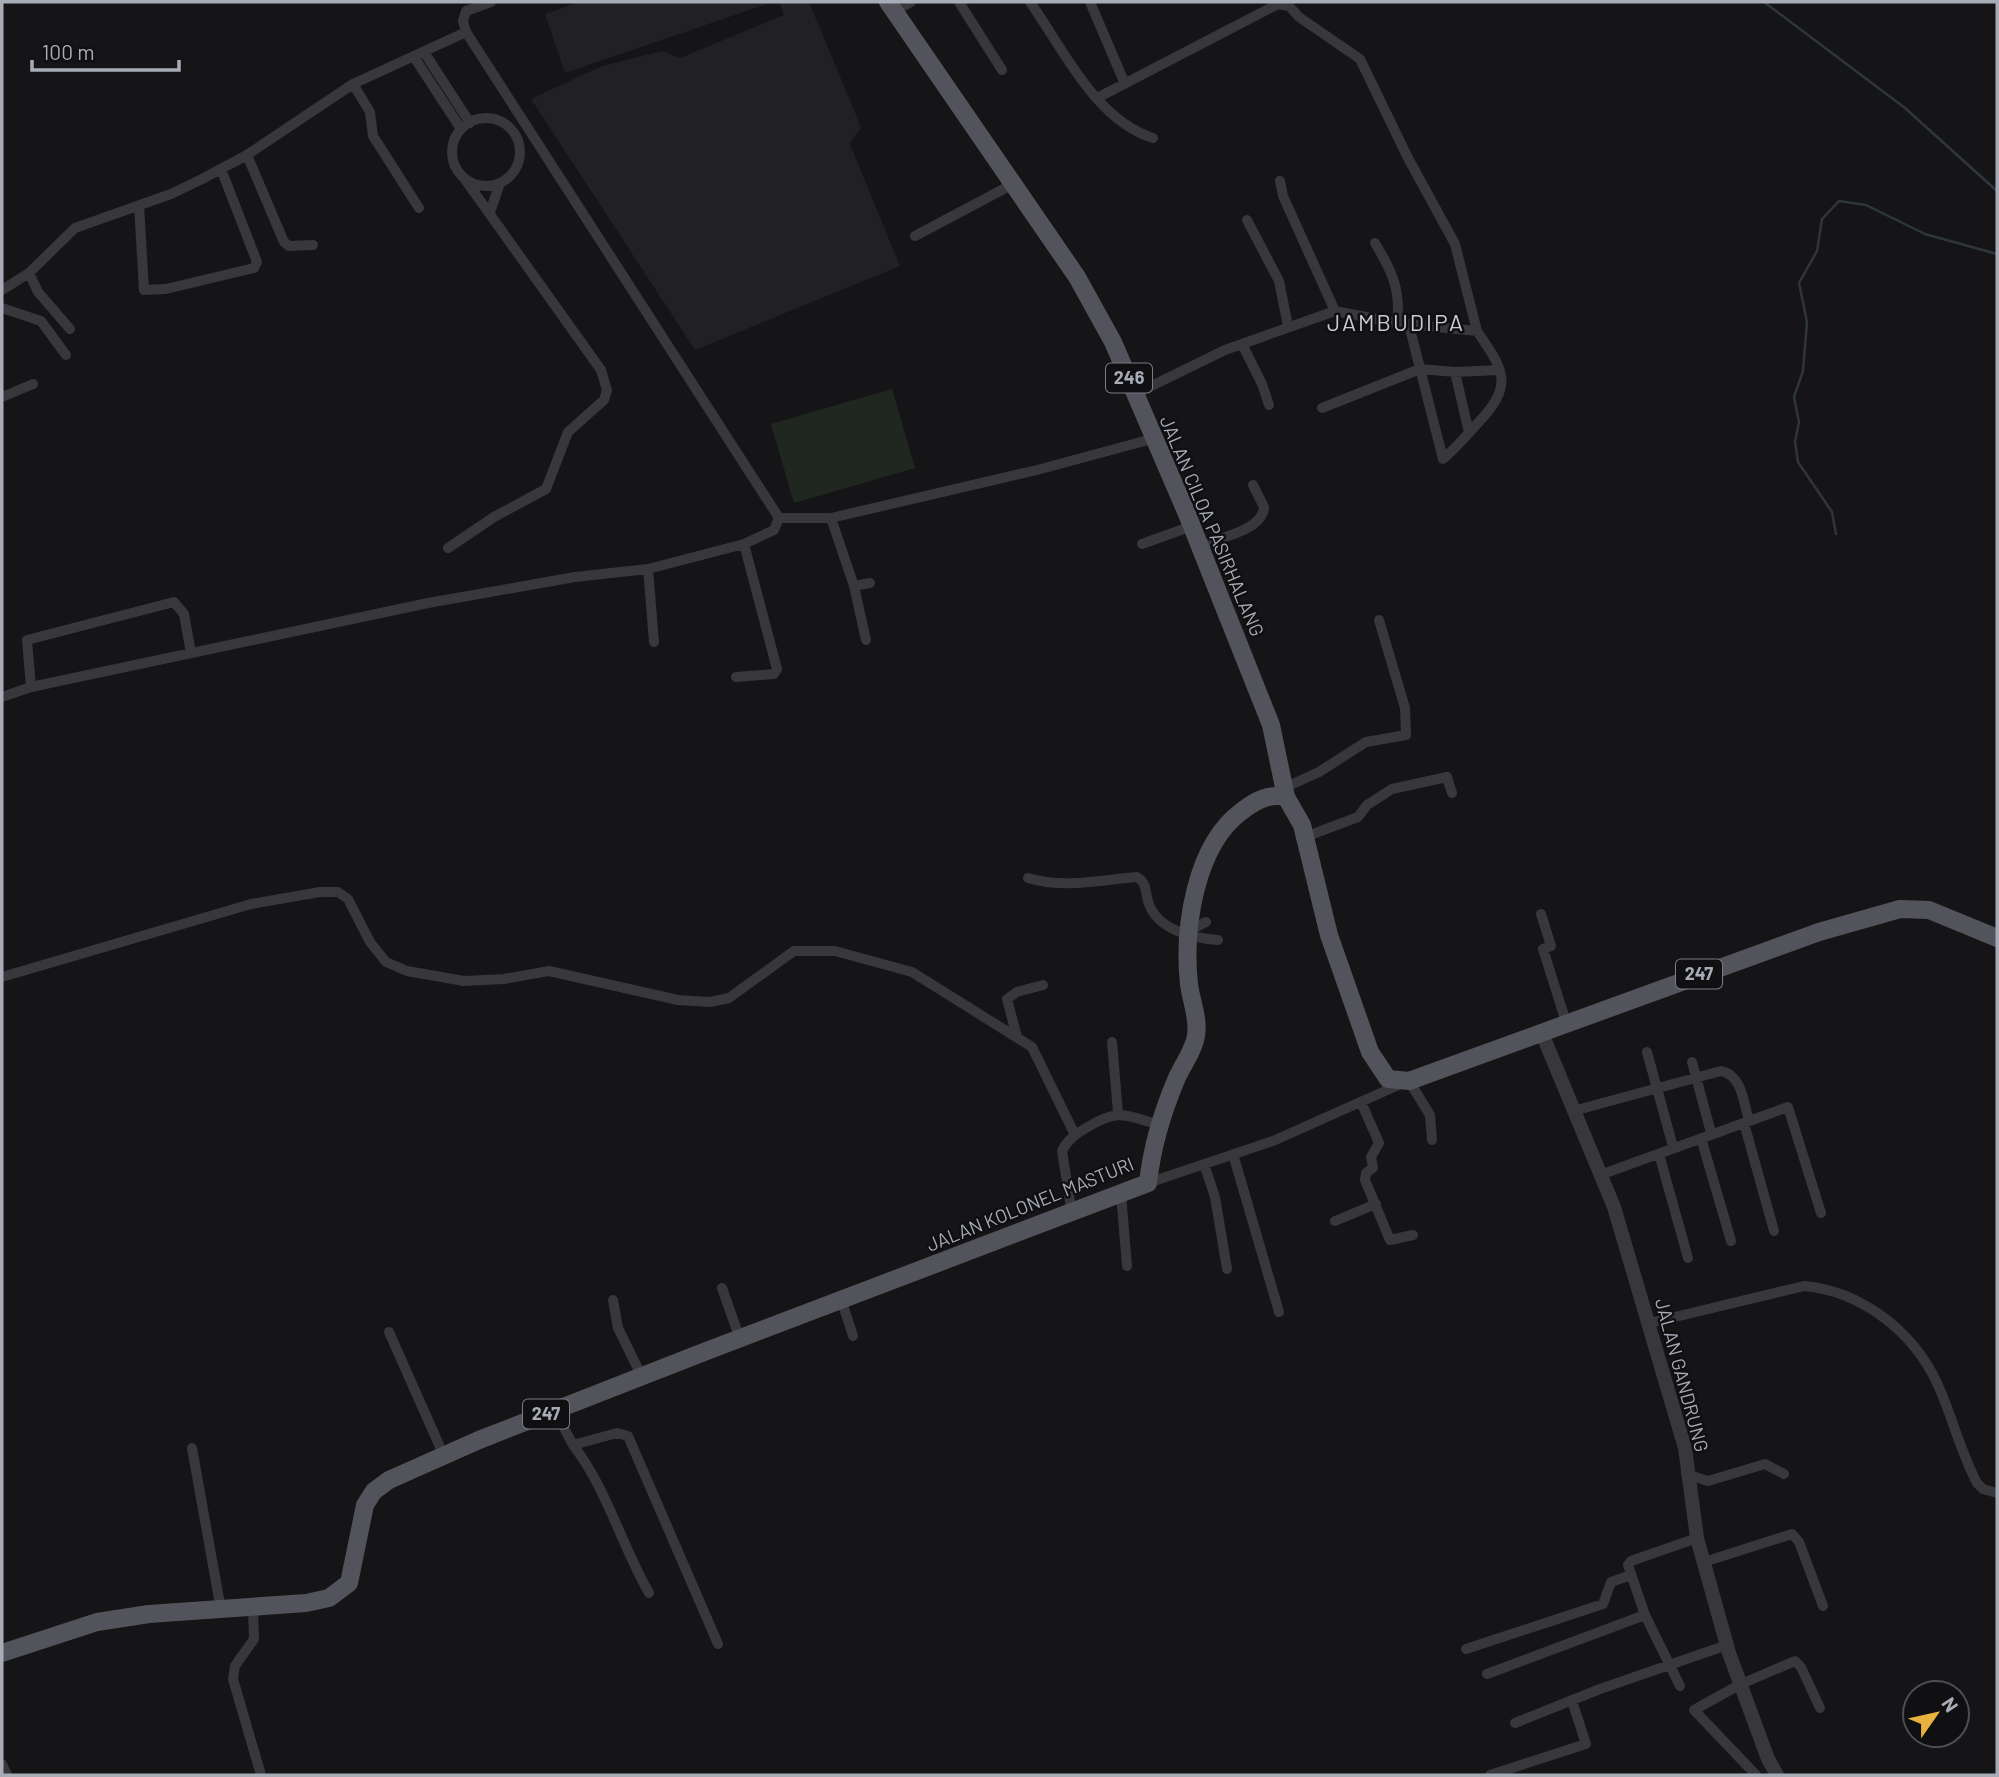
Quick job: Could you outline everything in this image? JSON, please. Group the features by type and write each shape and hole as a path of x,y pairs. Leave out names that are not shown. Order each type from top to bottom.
{"main road":[{"name":"JALAN CILOA PASIRHALANG","path":"892,6 1100,315 1192,526 1271,725 1285,793"},
{"path":"1285,793 1305,837 1329,935 1370,1052 1388,1079 1407,1081"},
{"name":"JALAN KOLONEL MASTURI","path":"2,1653 97,1622 149,1614 253,1609 329,1598 344,1588 353,1577 359,1524 370,1495 389,1480 555,1411 841,1299 1072,1214 1148,1183 1152,1150 1160,1125 1197,1033 1188,979 1200,873 1219,832 1232,818 1258,801 1285,793"},
{"name":"247","path":"1407,1081 1819,932 1900,909 1929,910 1997,938"}],"street":[{"path":"491,2 466,11 463,22 466,32 779,518"},
{"path":"892,6 911,2"},
{"path":"959,2 1002,70"},
{"path":"1030,2 1078,76 1135,132 1153,138"},
{"path":"1090,2 1125,84"},
{"path":"1098,97 1278,4 1289,6 1299,17 1360,59 1408,158 1455,244 1477,331 1499,370 1502,384 1499,399 1442,459 1409,325"},
{"path":"2,290 29,273 75,228 171,194 221,169 247,155 353,84 466,32"},
{"path":"419,55 466,126"},
{"path":"353,84 370,112 373,136 419,208"},
{"path":"448,548 494,517 546,489 568,432 604,400 607,390 601,370 490,212 455,167 452,154 454,140 466,126 482,119 496,120 507,127 516,137 519,150 511,175 500,183 481,186 464,178"},
{"path":"247,155 284,242 289,246 313,245"},
{"path":"139,205 144,290 166,289 254,268 257,260 221,169"},
{"path":"1280,181 1283,196 1335,311"},
{"path":"490,212 500,183"},
{"path":"915,236 1013,184"},
{"path":"1247,220 1279,281 1288,326"},
{"path":"1375,243 1392,270 1399,291 1397,323"},
{"path":"29,273 38,292 70,329"},
{"path":"2,308 41,321 66,355"},
{"path":"1135,394 1242,344 1335,311 1409,325 1477,331"},
{"path":"1242,344 1269,405"},
{"path":"1322,408 1420,369 1455,372 1499,370"},
{"path":"1455,372 1469,433"},
{"path":"2,397 33,384"},
{"path":"779,518 831,518 1037,470 1152,439"},
{"path":"1199,545 1252,525 1261,518 1265,506 1253,485"},
{"path":"2,697 31,687 288,630 575,577 648,569 744,544 770,534 779,518"},
{"path":"831,518 854,586 866,640"},
{"path":"1142,544 1192,526"},
{"path":"736,677 774,674 777,669 744,544"},
{"path":"648,569 654,642"},
{"path":"854,586 870,583"},
{"path":"31,687 27,640 174,602 184,614 191,653"},
{"path":"1285,793 1366,741 1406,735 1405,708 1379,620"},
{"path":"1305,837 1358,817 1373,801 1401,785 1447,777 1452,793"},
{"path":"1028,878 1043,883 1079,884 1137,877 1145,883 1150,907 1161,922 1195,929 1218,940"},
{"path":"2,977 251,904 338,892 348,900 370,942 386,962 407,971 480,982 549,971 678,1000 710,1002 729,998 794,951 835,951 912,972 1037,1052 1075,1135"},
{"path":"1541,914 1551,946 1542,949 1566,1022"},
{"path":"1017,1037 1007,999 1017,992 1043,985"},
{"name":"JALAN GANDRUNG","path":"1541,1031 1614,1207 1685,1448 1686,1474 1697,1538 1727,1645 1768,1759 1777,1775"},
{"path":"1112,1042 1118,1113"},
{"path":"1647,1052 1672,1143"},
{"path":"1692,1062 1710,1129"},
{"path":"1573,1111 1721,1071 1732,1075 1740,1088 1774,1231"},
{"path":"1148,1183 1273,1141 1407,1081 1430,1115 1433,1140"},
{"path":"1361,1101 1379,1143 1371,1157 1373,1168 1364,1177 1390,1240 1413,1235"},
{"path":"1600,1175 1788,1107 1821,1213"},
{"path":"1072,1214 1062,1151 1075,1135 1098,1118 1118,1113 1160,1125"},
{"path":"1701,1138 1731,1241"},
{"path":"1233,1154 1279,1312"},
{"path":"1658,1154 1688,1258"},
{"path":"1204,1164 1215,1197 1227,1269"},
{"path":"1121,1194 1127,1266"},
{"path":"1335,1221 1376,1204"},
{"path":"1650,1324 1804,1286 1818,1287 1875,1308 1919,1353 1937,1381 1977,1483 1983,1489 1997,1493"},
{"path":"722,1288 740,1339"},
{"path":"841,1299 853,1336"},
{"path":"613,1300 616,1321 642,1377"},
{"path":"389,1332 444,1456"},
{"path":"555,1411 573,1445 599,1481 633,1566 649,1593"},
{"path":"573,1445 617,1433 628,1436 718,1644"},
{"path":"192,1448 221,1609"},
{"path":"1686,1474 1699,1480 1716,1480 1748,1466 1765,1464 1784,1474"},
{"path":"1704,1562 1792,1534 1799,1542 1823,1606"},
{"path":"1680,1686 1645,1615 1628,1565 1631,1561 1697,1538"},
{"path":"1466,1649 1603,1604 1611,1582 1631,1575"},
{"path":"253,1609 254,1639 235,1666 233,1679 261,1775"},
{"path":"1487,1674 1645,1615"},
{"path":"1515,1723 1727,1645"},
{"path":"1756,1775 1694,1710 1741,1684 1795,1661 1801,1667 1820,1708"},
{"path":"1490,1775 1586,1744 1572,1701"},
{"path":"2,1764 7,1775"}],"shaded area":[{"path":"579,2 770,3 565,73 545,14"},
{"path":"779,2 809,2 861,127 850,144 900,266 695,350 531,99 602,66 662,51 680,58 784,15"},
{"path":"892,389 915,468 794,503 771,424"}],"waterway":[{"path":"1764,2 1905,108 1997,191"},
{"path":"1836,534 1832,512 1798,462 1795,442 1799,422 1794,397 1803,371 1807,322 1799,283 1817,251 1822,219 1839,201 1866,205 1925,234 1997,254"}],"district":[{"name":"JAMBUDIPA","path":"1396,323"}]}
